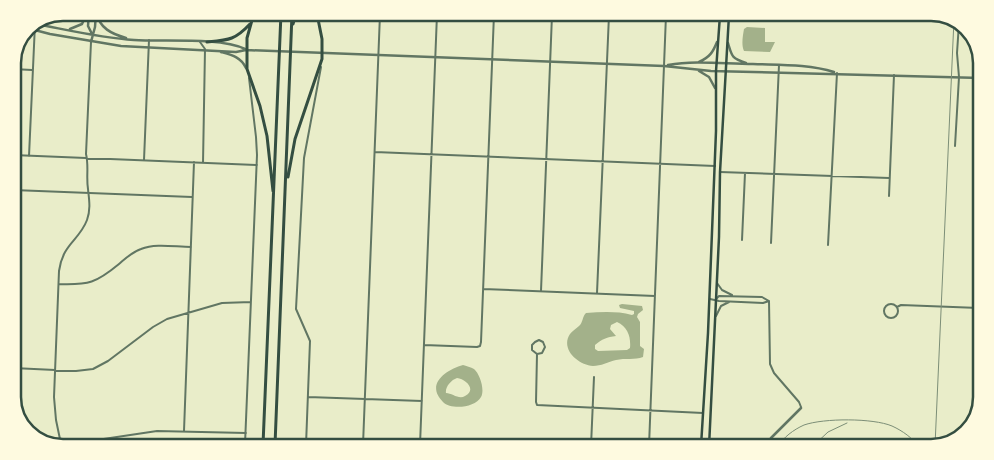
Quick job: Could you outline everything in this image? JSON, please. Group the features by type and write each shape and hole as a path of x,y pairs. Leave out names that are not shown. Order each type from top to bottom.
{"highway":[{"path":"263,439 281,21"},
{"path":"274,439 292,21"},
{"path":"291,32 294,21"},
{"path":"286,185 294,139 321,65 323,53 318,21"},
{"path":"207,42 233,39 243,32 250,23"},
{"path":"250,23 246,50 247,69 260,106 267,136 274,204"}],"main road":[{"path":"702,439 710,299 716,131 715,88 719,21"},
{"path":"709,439 720,172 729,21"}],"street":[{"path":"67,30 76,28 84,21"},
{"path":"88,21 92,34"},
{"path":"60,439 55,409 59,284 63,254 87,219 90,196 88,193 87,158 91,42 96,21"},
{"path":"100,21 102,25 116,35 134,40"},
{"path":"363,439 380,21"},
{"path":"420,439 437,21"},
{"path":"424,345 480,346 494,21"},
{"path":"540,291 552,21"},
{"path":"597,293 609,21"},
{"path":"649,439 666,21"},
{"path":"44,26 134,40 207,42 240,47 246,50"},
{"path":"37,31 121,46 236,52 246,50 493,59 824,75 837,73 973,78"},
{"path":"955,146 959,77 958,32"},
{"path":"29,156 34,33"},
{"path":"144,160 149,40"},
{"path":"200,42 205,49 202,163"},
{"path":"698,62 712,54 717,42"},
{"path":"728,42 734,59 752,64"},
{"path":"214,50 236,56 247,69"},
{"path":"664,66 698,62 779,65 824,69 837,73"},
{"path":"306,439 310,341 296,309 304,158 321,65"},
{"path":"771,243 779,65"},
{"path":"21,69 32,70"},
{"path":"695,70 709,77 715,88"},
{"path":"828,245 837,73"},
{"path":"889,196 894,75"},
{"path":"245,439 257,165 256,137 248,76"},
{"path":"375,152 715,166"},
{"path":"21,156 257,165"},
{"path":"184,431 194,162"},
{"path":"720,172 890,178"},
{"path":"742,240 745,173"},
{"path":"21,190 192,197"},
{"path":"59,284 84,284 100,279 127,256 142,248 158,246 191,247"},
{"path":"717,280 722,290 734,296"},
{"path":"483,289 655,296"},
{"path":"716,299 720,296 734,296 762,297 769,300"},
{"path":"710,299 763,303 769,300"},
{"path":"769,300 770,364 774,373 800,402 801,408 770,439"},
{"path":"715,319 721,306 731,301"},
{"path":"21,368 76,371 93,369 108,361 160,322 222,302 251,302"},
{"path":"897,307 898,312 895,317 890,318 885,315 884,309 887,305 893,304 897,307 901,305 973,308"},
{"path":"539,340 545,344 545,349 542,353 538,354 532,350 532,345 539,340"},
{"path":"538,354 537,405 703,413"},
{"path":"591,439 594,377"},
{"path":"308,397 422,401"},
{"path":"103,439 157,431 246,433"}],"shaded area":[{"path":"747,27 765,28 765,42 775,42 770,52 744,51 744,29"},
{"path":"619,305 642,306 643,310 637,317 640,322 640,346 644,349 643,357 616,360 593,366 576,359 569,350 568,340 571,333 580,325 586,313 634,314 634,311 620,308","holes":["617,322 628,333 630,348 627,350 598,351 595,349 595,345 600,341 616,336 610,329 611,325"]},
{"path":"463,365 470,367 478,374 482,386 482,394 474,404 463,407 447,405 438,395 436,389 440,379 444,374","holes":["455,379 460,379 469,385 470,391 468,394 460,397 446,393 447,386"]}],"railway":[{"path":"935,438 954,28"},
{"path":"784,439 804,425 824,421 848,420 884,423 900,430 912,439"},
{"path":"821,439 828,432 847,423"}]}
